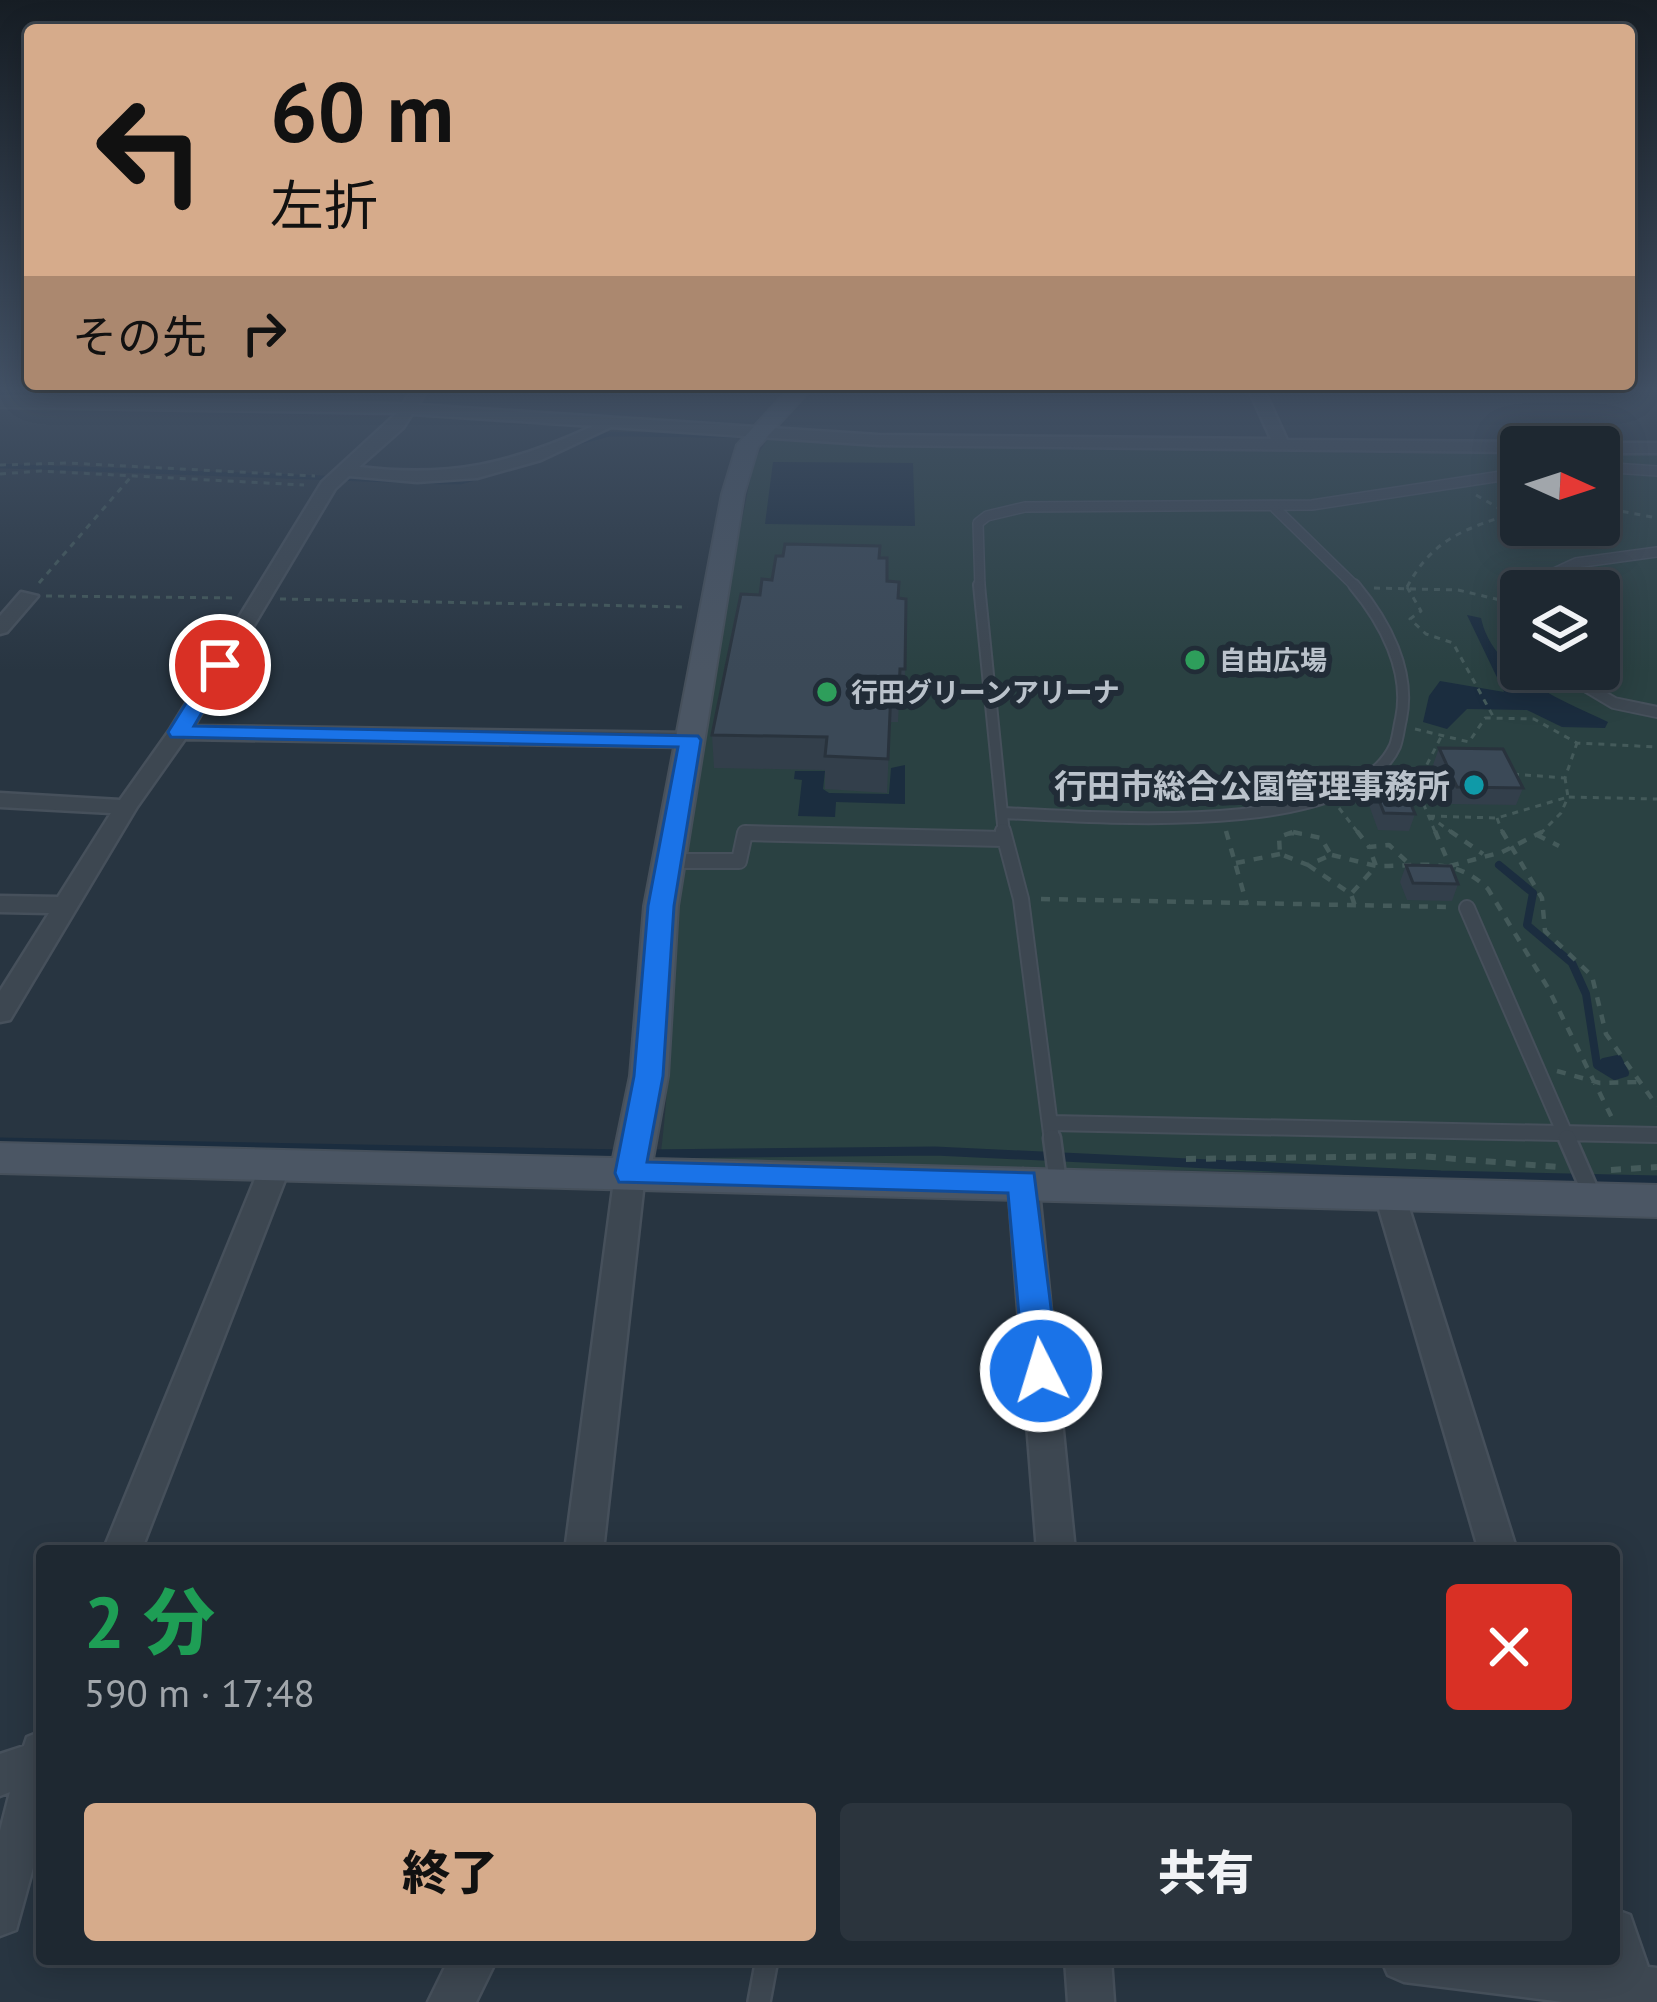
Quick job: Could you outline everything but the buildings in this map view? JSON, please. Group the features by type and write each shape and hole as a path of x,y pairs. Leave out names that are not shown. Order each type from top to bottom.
{"street":[{"path":"5,998 179,732 332,483"},
{"path":"585,1545 630,1173 649,1076 669,860 737,483"},
{"path":"0,628 28,596"},
{"path":"179,732 690,740"},
{"path":"0,800 126,807"},
{"path":"0,904 66,905"},
{"path":"0,1158 1389,1192 1588,1186 1657,1201"},
{"path":"124,1545 275,1167"},
{"path":"1040,1182 1056,1545"},
{"path":"1389,1192 1496,1545"},
{"path":"0,1914 31,1762"},
{"path":"1620,1944 1642,1994"},
{"path":"451,2002 470,1965"},
{"path":"1088,1965 1091,2002"},
{"path":"1445,1965 1642,1994"}],"lane":[{"path":"1040,1182 1050,1123 1021,898 1004,839 975,542 978,523 987,516 1025,507 1275,508 1452,483"},
{"path":"1002,813 1223,816 1282,811 1333,799 1383,764 1396,748 1404,726 1404,688 1391,643 1369,604 1322,550 1275,508"},
{"path":"1559,570 1576,563 1657,552"},
{"path":"1592,690 1613,703 1657,712"},
{"path":"669,860 740,861 746,833 1004,839"},
{"path":"1467,908 1588,1186"},
{"path":"1050,1123 1657,1136"},
{"path":"759,2002 766,1965"}],"path":[{"path":"28,596 125,483"},
{"path":"1456,483 1500,508"},
{"path":"1620,511 1657,518"},
{"path":"1407,587 1424,555 1455,534 1500,516"},
{"path":"1407,587 1421,611 1410,619 1426,634 1453,643 1494,718"},
{"path":"1381,588 1500,594"},
{"path":"28,596 714,608"},
{"path":"1404,726 1469,742 1485,718 1534,719 1577,743 1657,747"},
{"path":"1416,786 1442,735"},
{"path":"1450,866 1509,848 1551,828 1564,811 1565,778 1577,743"},
{"path":"1383,764 1416,786 1467,908"},
{"path":"1501,765 1517,777 1565,778"},
{"path":"1429,816 1497,818 1568,797 1657,799"},
{"path":"1333,799 1369,847 1376,866"},
{"path":"1223,816 1247,905"},
{"path":"1429,816 1486,856"},
{"path":"1497,818 1509,848 1542,898 1545,931 1592,976 1606,1034 1657,1106"},
{"path":"1280,854 1279,837 1293,832 1321,838 1330,855"},
{"path":"1537,835 1559,846"},
{"path":"1369,847 1389,845 1406,861 1450,866 1480,878 1570,1024 1600,1083 1617,1134"},
{"path":"1236,863 1280,854 1308,865 1351,894 1355,906"},
{"path":"1308,865 1330,855 1393,869 1406,861"},
{"path":"1351,894 1376,866"},
{"path":"1021,898 1498,907"},
{"path":"1536,1065 1600,1083 1640,1082"},
{"path":"1178,1159 1502,1159 1588,1186 1657,1168"}],"green space":[{"path":"749,483 1500,483 1500,546 1620,546 1620,483 1657,483 1657,1180 660,1160 690,808"}],"water":[{"path":"770,483 914,483 915,526 765,524"},
{"path":"1467,615 1481,618 1500,656 1500,684"},
{"path":"1440,681 1504,692 1543,690 1608,722 1605,728 1562,727 1527,710 1467,709 1447,729 1423,722 1429,696"},
{"path":"905,765 905,804 836,802 835,817 798,816 802,780 794,779 795,771 825,771 823,789 829,793 889,794 891,768"}],"waterway":[{"path":"1499,865 1533,893 1527,925 1572,963 1586,994 1597,1065 1615,1076 1625,1073 1618,1059 1604,1062 1604,1068 1620,1068 1612,1062 1612,1067"},
{"path":"0,1142 624,1154"},
{"path":"645,1154 935,1151 1441,1175 1657,1180"}],"place":[{"name":"自由広場","path":"1195,660"},
{"name":"行田グリーンアリーナ","path":"827,692"},
{"name":"行田市総合公園管理事務所","path":"1474,785"}],"route":[{"path":"220,665 179,732 690,740 661,906 649,1076 630,1173 1023,1181 1041,1371"}]}
